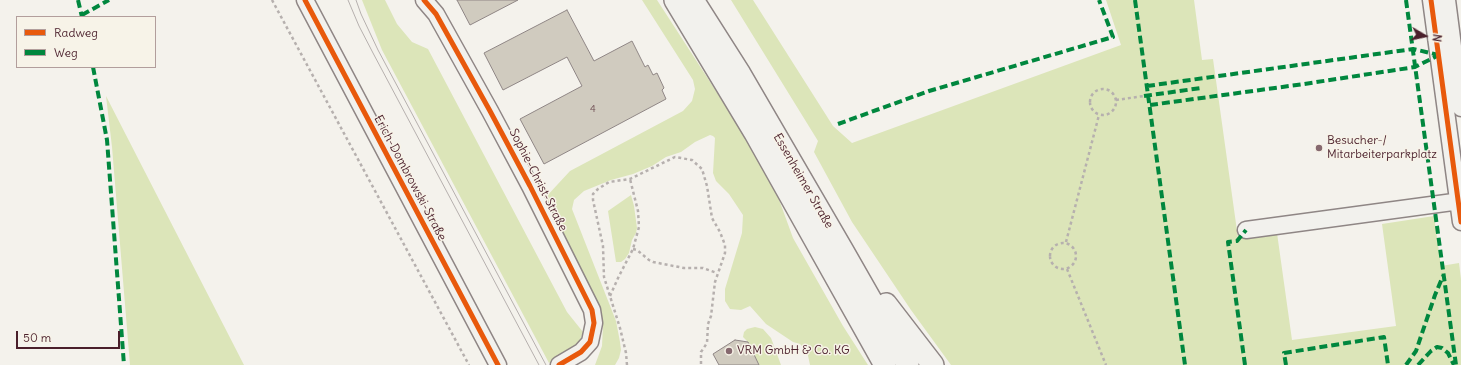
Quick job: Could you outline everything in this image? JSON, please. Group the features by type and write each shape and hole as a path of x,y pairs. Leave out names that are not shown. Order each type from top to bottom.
{"main road":[{"name":"Essenheimer Straße","path":"675,0 755,133 885,365"},
{"name":"Essenheimer Straße","path":"693,0 740,74 908,365"},
{"path":"843,251 933,365"}],"street":[{"name":"Erich-Dombrowski-Straße","path":"305,0 498,365"},
{"name":"Sophie-Christ-Straße","path":"424,0 436,14 490,111 530,186 592,310 594,329 590,342 582,352 559,365"},
{"path":"1431,0 1460,201 1461,222"},
{"path":"1447,0 1461,108"},
{"path":"1246,230 1460,201"}],"path":[{"path":"272,0 469,365"},
{"path":"1100,88 1106,88 1111,91 1116,100 1114,110 1104,115 1099,115 1091,109 1091,95 1100,88"},
{"path":"1116,100 1144,96"},
{"path":"1066,242 1099,115"},
{"path":"627,365 622,335 604,277 602,246 593,197 595,191 609,182 630,179 675,157 687,158 698,164 704,173 712,218 720,232 725,246 725,253 717,273 711,316 707,330 707,343 701,352 701,365"},
{"path":"610,296 633,249 640,223 630,179"},
{"path":"1066,242 1075,249 1077,255 1076,261 1067,269 1054,266 1050,257 1053,248 1066,242"},
{"path":"633,249 637,250 653,262 684,268 703,268 717,273"},
{"path":"1067,269 1106,365"}],"green space":[{"path":"362,0 385,0 397,24 412,42 428,49 567,312 583,332 579,343 549,363 382,50"},
{"path":"642,0 657,0 751,145 777,194 793,238 843,326 868,365 810,365 807,351 800,344 793,342 766,324 750,306 741,310 730,309 725,301 725,289 742,233 743,215 729,194 716,181 713,173 715,138 710,135 695,142 681,152 666,157 652,166 584,191 574,200 572,209 616,321 620,342 621,350 615,365 595,365 602,346 603,325 601,313 545,198 570,171 683,111 692,101 695,89 693,80"},
{"path":"731,0 753,0 833,126 852,143 1121,45 1106,0 1194,0 1202,60 1213,59 1238,238 1277,233 1292,340 1396,326 1382,224 1434,216 1441,266 1459,263 1461,279 1461,365 951,365 911,310 852,222 814,152 818,141"},
{"path":"106,96 244,365 130,365 112,147"},
{"path":"631,195 637,228 636,233 632,240 629,253 625,259 621,262 616,262 608,211"},
{"path":"755,327 763,329 771,338 781,365 759,365 747,341 743,337 744,332 747,329"}],"building":[{"path":"457,0 518,0 470,25"},
{"path":"567,10 594,61 632,41 645,67 648,65 653,75 657,73 664,88 662,90 666,99 544,164 520,119 582,86 567,57 503,90 484,53"},
{"name":"VRM GmbH & Co. KG","path":"735,340 748,342 759,365 719,365 713,354"}],"tram line":[{"path":"348,0 373,53 539,365"},
{"path":"356,0 378,50 546,365"}],"marked path":[{"path":"78,0 82,16"},
{"path":"82,15 109,0"},
{"path":"838,124 929,91 1113,37 1099,0"},
{"path":"1135,0 1185,365"},
{"path":"1406,0 1456,365"},
{"path":"1147,86 1413,49 1439,55"},
{"path":"1150,105 1415,67 1439,55"},
{"path":"93,68 107,140 124,365"},
{"path":"1144,96 1201,88"},
{"path":"1245,365 1228,242 1237,241 1246,230"},
{"path":"1406,365 1416,351 1443,276"},
{"path":"1286,365 1284,353 1384,337 1388,365"},
{"path":"1418,365 1431,351 1437,347 1442,348 1448,353 1454,365"}],"cycle path":[{"path":"305,0 498,365"},
{"path":"424,0 436,14 490,111 530,186 592,310 594,323 590,342 581,352 559,365"},
{"path":"1431,0 1461,222"}],"place":[{"name":"Besucher-/ Mitarbeiterparkplatz","path":"1319,148"},
{"name":"VRM GmbH & Co. KG","path":"729,351"}]}
